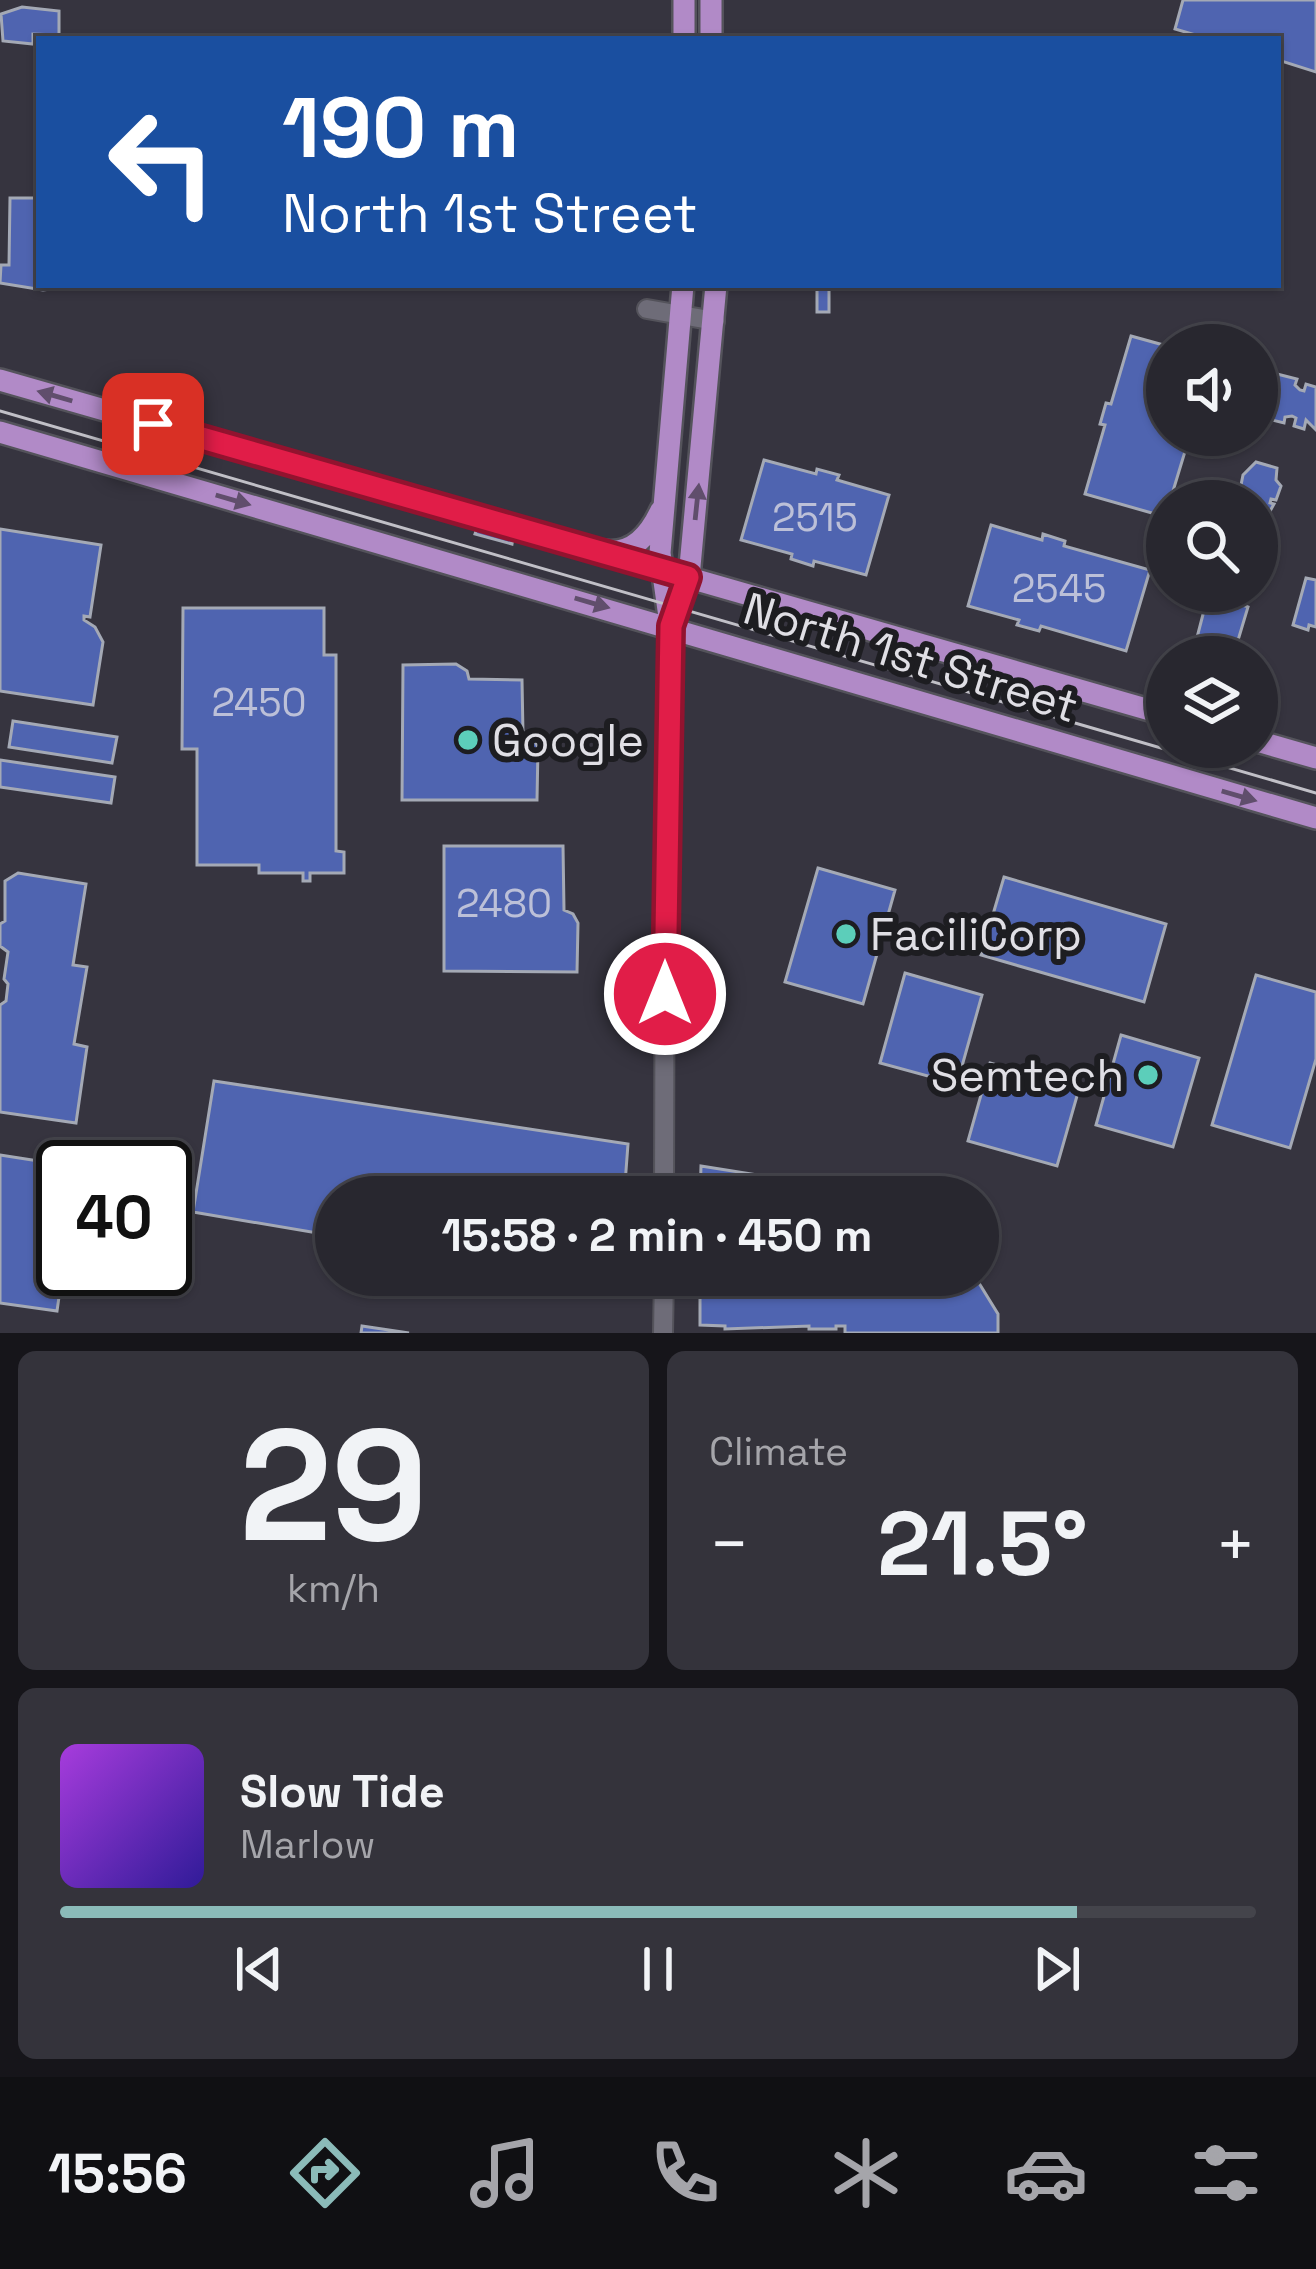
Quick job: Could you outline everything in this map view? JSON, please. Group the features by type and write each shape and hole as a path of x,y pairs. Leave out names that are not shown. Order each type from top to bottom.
{"main road":[{"path":"684,0 684,36"},
{"path":"711,0 711,36"},
{"path":"671,626 660,569 683,288"},
{"path":"671,626 688,577 716,288"},
{"name":"North 1st Street","path":"0,380 1146,709"},
{"name":"North 1st Street","path":"0,431 1316,818"},
{"path":"583,548 618,553 630,548 653,528 664,504"},
{"path":"1278,747 1316,758"}],"street":[{"path":"647,309 715,321"},
{"path":"664,1176 671,626"},
{"path":"663,1333 664,1296"}],"building":[{"path":"1183,0 1316,0 1316,72 1281,61 1281,36 1199,36 1175,29"},
{"path":"22,7 59,11 59,35 33,34 33,44 3,41 1,14"},
{"path":"10,198 36,198 36,288 59,288 43,290 0,283 1,265 9,265"},
{"path":"817,288 829,288 829,312 817,312"},
{"path":"1131,336 1146,340 1146,456 1184,456 1176,480 1146,480 1146,511 1085,494 1105,425 1100,424 1106,403 1111,404"},
{"path":"1278,374 1297,379 1300,390 1306,384 1316,387 1316,430 1306,420 1304,429 1294,426 1292,416 1285,417 1284,423 1278,422"},
{"path":"764,460 839,475 837,480 889,495 866,575 814,561 813,566 791,559 792,554 741,540"},
{"path":"1256,462 1277,468 1276,480 1242,480"},
{"path":"991,525 1042,540 1043,534 1065,541 1064,546 1146,569 1126,651 1041,626 1039,631 1017,625 1019,620 968,606"},
{"path":"477,528 513,538 512,544 475,534"},
{"path":"0,529 101,545 90,617 84,616 103,642 93,705 0,691"},
{"path":"1306,578 1316,580 1316,627 1309,625 1308,630 1293,625"},
{"path":"183,608 324,608 324,655 336,655 336,851 344,852 344,873 310,873 310,881 303,881 303,873 259,873 259,865 197,865 197,749 182,749"},
{"path":"1204,612 1246,612 1239,636 1197,636"},
{"path":"456,664 467,671 469,679 522,680 523,733 532,736 538,747 537,800 402,800 403,665"},
{"path":"13,721 117,737 112,763 9,747"},
{"path":"0,760 115,777 111,803 0,787"},
{"path":"444,846 563,846 564,910 578,923 577,972 444,971"},
{"path":"818,868 895,890 863,1004 785,982"},
{"path":"18,873 86,884 73,965 87,967 74,1044 87,1047 76,1123 0,1112 0,1005 6,1001 8,952 0,946 0,924 5,921 5,881"},
{"path":"1004,877 1166,924 1144,1002 981,955"},
{"path":"905,973 982,995 957,1084 880,1063"},
{"path":"1256,975 1316,992 1316,1059 1290,1148 1212,1125"},
{"path":"1121,1035 1199,1058 1173,1147 1096,1125"},
{"path":"990,1063 1079,1089 1057,1166 968,1141"},
{"path":"214,1081 628,1144 626,1176 315,1176 315,1233 193,1212"},
{"path":"0,1155 36,1161 36,1296 59,1296 57,1311 0,1303"},
{"path":"701,1166 764,1176 701,1176"},
{"path":"700,1296 987,1296 998,1314 998,1333 845,1333 845,1326 725,1329 700,1325"},
{"path":"362,1326 409,1333 361,1333"}],"tram line":[{"path":"0,411 1316,793"}],"place":[{"name":"Google","path":"468,740"},
{"name":"FaciliCorp","path":"846,934"},
{"name":"Semtech","path":"1148,1075"}],"route":[{"path":"153,424 688,577 671,626 665,994"}]}
